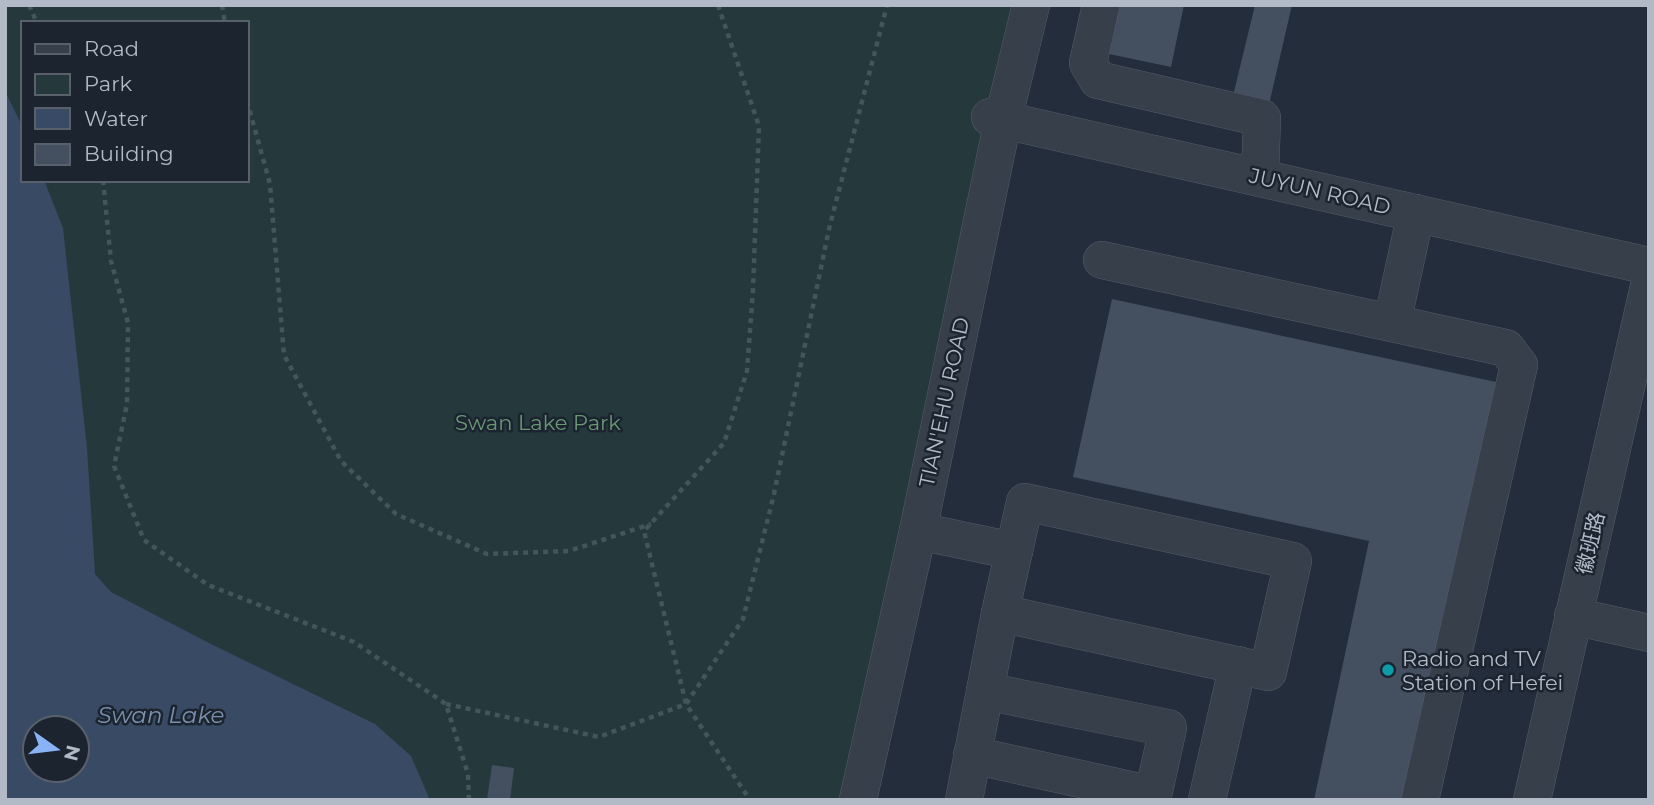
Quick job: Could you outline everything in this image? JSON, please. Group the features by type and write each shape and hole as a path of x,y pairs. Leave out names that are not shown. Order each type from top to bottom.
{"street":[{"name":"TIAN'EHU ROAD","path":"858,800 918,531 997,119 1015,5"},
{"name":"TIAN'EHU ROAD","path":"843,800 997,119 1031,5"},
{"path":"1101,5 1088,63 1098,80 1262,118 1260,178"},
{"name":"JUYUN ROAD","path":"997,119 1649,266"},
{"path":"1392,324 1416,213"},
{"path":"1102,260 1506,348 1519,365 1420,800"},
{"name":"徽班路","path":"1532,800 1649,286"},
{"path":"964,800 1000,613 1025,502 1293,561 1268,672 1000,613"},
{"path":"918,531 1014,551"},
{"path":"1573,616 1649,634"},
{"path":"1208,800 1238,665"},
{"path":"972,755 1152,797 1168,728 985,691"}],"path":[{"path":"29,5 36,21"},
{"path":"718,5 759,126 747,372 724,443 644,531 686,704 750,800"},
{"path":"103,182 111,261 128,323 127,404 114,466 144,540 208,585 354,642 446,705 600,737 686,704 743,619 774,494 828,229 887,5"},
{"path":"248,105 270,184 285,355 341,461 396,514 487,554 569,551 652,523"},
{"path":"446,705 468,774 469,800"}],"green space":[{"name":"Swan Lake Park","path":"5,5 1015,5 843,800 5,800"}],"water":[{"name":"Swan Lake","path":"5,91 21,124 21,182 45,182 63,228 87,448 95,574 111,592 375,724 411,756 430,800 5,800"}],"building":[{"path":"1119,5 1184,5 1171,67 1109,54"},
{"path":"1255,5 1292,5 1268,109 1232,100"},
{"name":"Radio and TV Station of Hefei","path":"1112,299 1496,382 1406,800 1314,800 1369,541 1073,477"},
{"path":"492,765 514,768 510,800 487,800"}],"place":[{"name":"Radio and TV Station of Hefei","path":"1388,670"}]}
